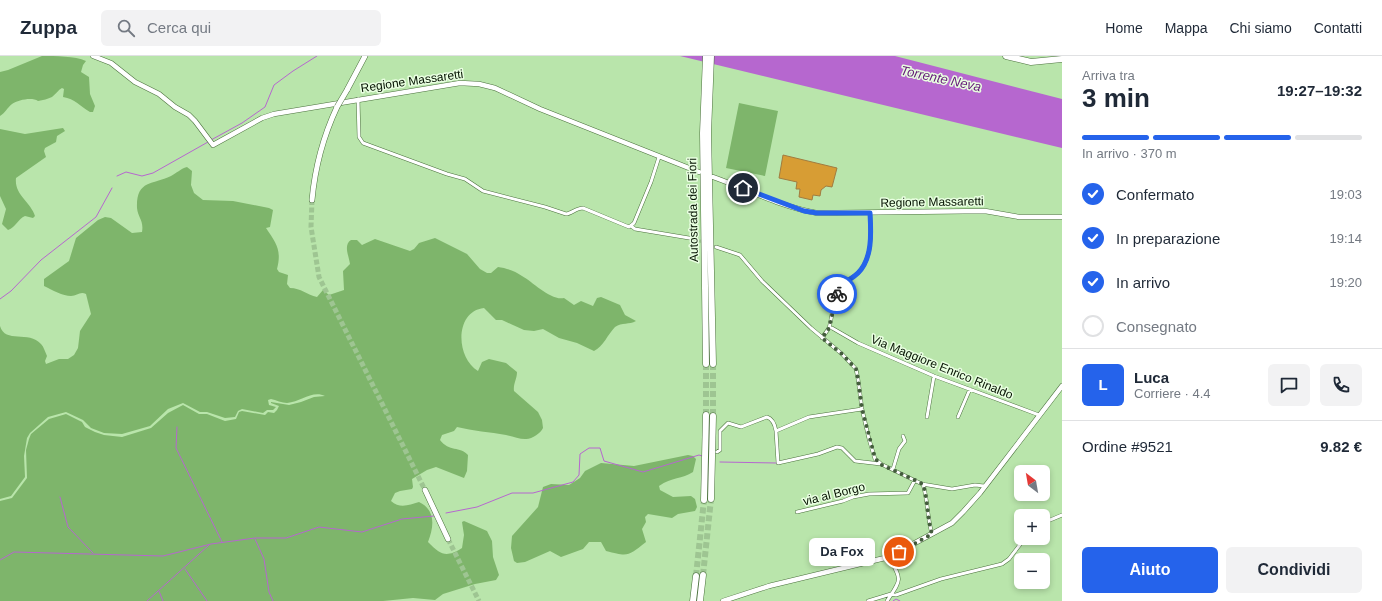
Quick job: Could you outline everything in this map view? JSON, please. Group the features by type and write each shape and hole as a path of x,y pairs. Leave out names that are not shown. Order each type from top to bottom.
{"highway":[{"name":"Autostrada dei Fiori","path":"706,56 706,364"},
{"name":"Autostrada dei Fiori","path":"711,56 705,133 713,364"},
{"path":"1006,56 1031,62 1062,59"},
{"path":"704,500 706,416"},
{"path":"711,499 713,416"},
{"path":"693,601 696,576"},
{"path":"700,601 703,576"}],"main road":[{"path":"312,200 313,185 325,132 365,56"},
{"path":"425,490 448,539"}],"street":[{"name":"Regione Massaretti","path":"93,56 111,63 134,82 159,94 175,107 189,115 212,142 274,114 460,83 479,84 494,88 540,109 699,172"},
{"path":"358,99 359,137 363,143 418,162 447,174 465,179 483,191 545,206 566,214 569,214 577,208 583,208 623,225 631,226 635,229 695,240"},
{"path":"631,226 651,182 659,157"},
{"name":"Regione Massaretti","path":"712,177 804,211 817,213 985,211 1019,217 1062,217"},
{"path":"822,338 829,328 838,290 845,281 859,272 870,250 870,213"},
{"path":"716,247 740,255 762,281 822,338 842,354 856,369 862,409 875,458 880,464"},
{"name":"Via Maggiore Enrico Rinaldo","path":"829,328 858,343 934,376 1039,415"},
{"path":"927,416 934,376"},
{"path":"723,601 769,586 889,557 958,518 1062,386"},
{"path":"958,417 970,389"},
{"path":"776,431 809,417 862,409"},
{"path":"717,452 720,450 720,431 728,423 742,427 767,416 771,418 775,425 778,463 818,454 837,447 842,448 855,461 880,464 923,484 952,489 975,485 984,486"},
{"path":"893,469 899,449 905,441 903,436"},
{"name":"via al Borgo","path":"797,512 869,494 908,494 915,480"},
{"path":"923,484 926,496 928,521 932,534"},
{"path":"1050,520 1062,515"},
{"path":"868,601 891,594 896,595 941,579 1002,564 1009,559 1020,545"},
{"path":"887,601 900,580 889,557"}],"green space":[{"path":"42,56 71,57 86,61 81,72 89,77 90,94 95,106 93,112 90,112 71,99 63,97 64,89 62,88 52,97 47,99 38,101 32,99 21,100 10,106 0,116 0,72"},
{"path":"739,103 778,111 765,176 726,168"},
{"path":"63,128 65,131 57,136 56,142 45,148 44,151 46,157 16,178 16,184 20,194 35,216 33,218 25,216 8,230 2,224 6,209 0,196 0,129 25,134"},
{"path":"187,167 192,171 191,185 194,193 203,200 233,201 273,210 270,227 266,228 277,247 279,257 277,269 279,272 288,275 287,284 290,288 297,289 313,296 317,297 323,290 329,295 344,290 343,271 350,264 347,245 351,240 357,240 362,245 375,239 410,251 419,243 435,238 467,254 480,269 487,273 491,273 498,267 510,270 519,274 548,294 554,297 564,298 574,305 581,301 593,306 597,298 601,297 620,305 625,315 636,321 615,327 600,347 594,351 577,343 559,338 543,329 534,331 524,330 502,320 496,320 484,308 474,311 468,317 463,326 462,346 465,356 470,364 478,371 482,362 489,359 506,363 517,372 514,391 538,412 542,420 543,428 536,436 527,439 520,439 506,435 457,427 454,431 442,435 440,440 443,444 465,452 468,455 467,471 464,478 436,467 427,470 412,479 412,489 395,493 391,501 401,506 419,502 425,505 431,514 432,519 432,531 428,542 444,554 452,553 462,548 464,535 462,522 464,521 487,531 492,541 493,557 499,575 496,580 475,584 443,594 435,600 413,598 383,601 0,601 0,501 12,498 27,478 26,450 29,439 31,434 49,419 66,414 82,422 85,427 95,432 104,435 122,437 151,428 168,413 183,405 199,414 207,414 225,421 236,419 239,412 242,411 265,415 268,412 274,413 279,406 271,402 289,405 314,397 325,396 316,394 287,403 271,399 268,400 269,405 276,407 273,410 267,410 263,413 242,409 238,411 235,417 225,418 207,412 200,412 183,403 168,409 150,426 122,434 104,433 91,428 83,420 66,412 48,417 30,433 27,438 24,456 25,477 11,496 0,499 0,326 7,334 30,338 41,344 47,356 45,361 46,364 59,359 68,359 74,355 78,348 80,331 91,314 86,294 82,293 68,296 61,294 44,286 44,279 69,261 76,238 98,220 105,217 111,218 132,233 142,232 142,222 137,208 139,192 146,185 171,176"},
{"path":"688,455 693,456 696,459 693,472 659,486 660,490 673,497 691,496 695,499 697,507 695,511 678,514 672,518 648,514 645,517 646,522 642,529 646,542 631,553 619,554 606,551 601,542 589,542 583,549 561,557 550,551 525,562 517,563 514,561 511,548 512,536 538,507 543,487 551,484 569,485 580,478 585,471 601,463 634,466"}],"water":[{"name":"Torrente Neva","path":"680,56 895,56 1062,99 1062,148"}],"building":[{"path":"783,155 837,168 832,187 826,186 821,190 820,196 813,195 812,200 799,197 800,189 796,189 797,182 779,178"}],"waterway":[{"path":"211,140 242,123 265,107 274,85 317,56"},
{"path":"117,176 126,172 142,176 153,173 208,142"},
{"path":"0,299 11,291 41,260 96,217 112,188"},
{"path":"177,427 176,448 222,542"},
{"path":"446,513 477,507 512,493 533,493 573,482 579,475 580,454 589,448 600,448 604,461 643,472 699,455 702,456"},
{"path":"720,462 776,463"},
{"path":"60,497 68,527 93,553"},
{"path":"0,560 14,552 163,556 211,544 255,538 286,538 319,527 362,532 402,519 434,516"},
{"path":"255,539 264,559 269,592 273,601"},
{"path":"147,601 209,545"},
{"path":"185,569 207,601"},
{"path":"159,591 163,601"},
{"path":"893,601 896,599 900,601"}],"tunnel":[{"path":"312,200 311,227 319,277 425,490"},
{"path":"695,239 705,243"},
{"path":"706,364 706,415"},
{"path":"713,364 713,416"},
{"path":"703,575 711,499"},
{"path":"696,576 704,500"},
{"path":"448,539 479,601"}],"way so far":[{"path":"837,294 829,328 822,338 842,354 856,369 862,409 875,458 880,464 923,484 926,496 926,510 932,534 899,552"}],"place":[{"name":"Da Fox","path":"899,552"}],"route":[{"path":"743,188 804,211 817,213 870,213 870,250 866,260 859,272 842,284 837,294"}]}
